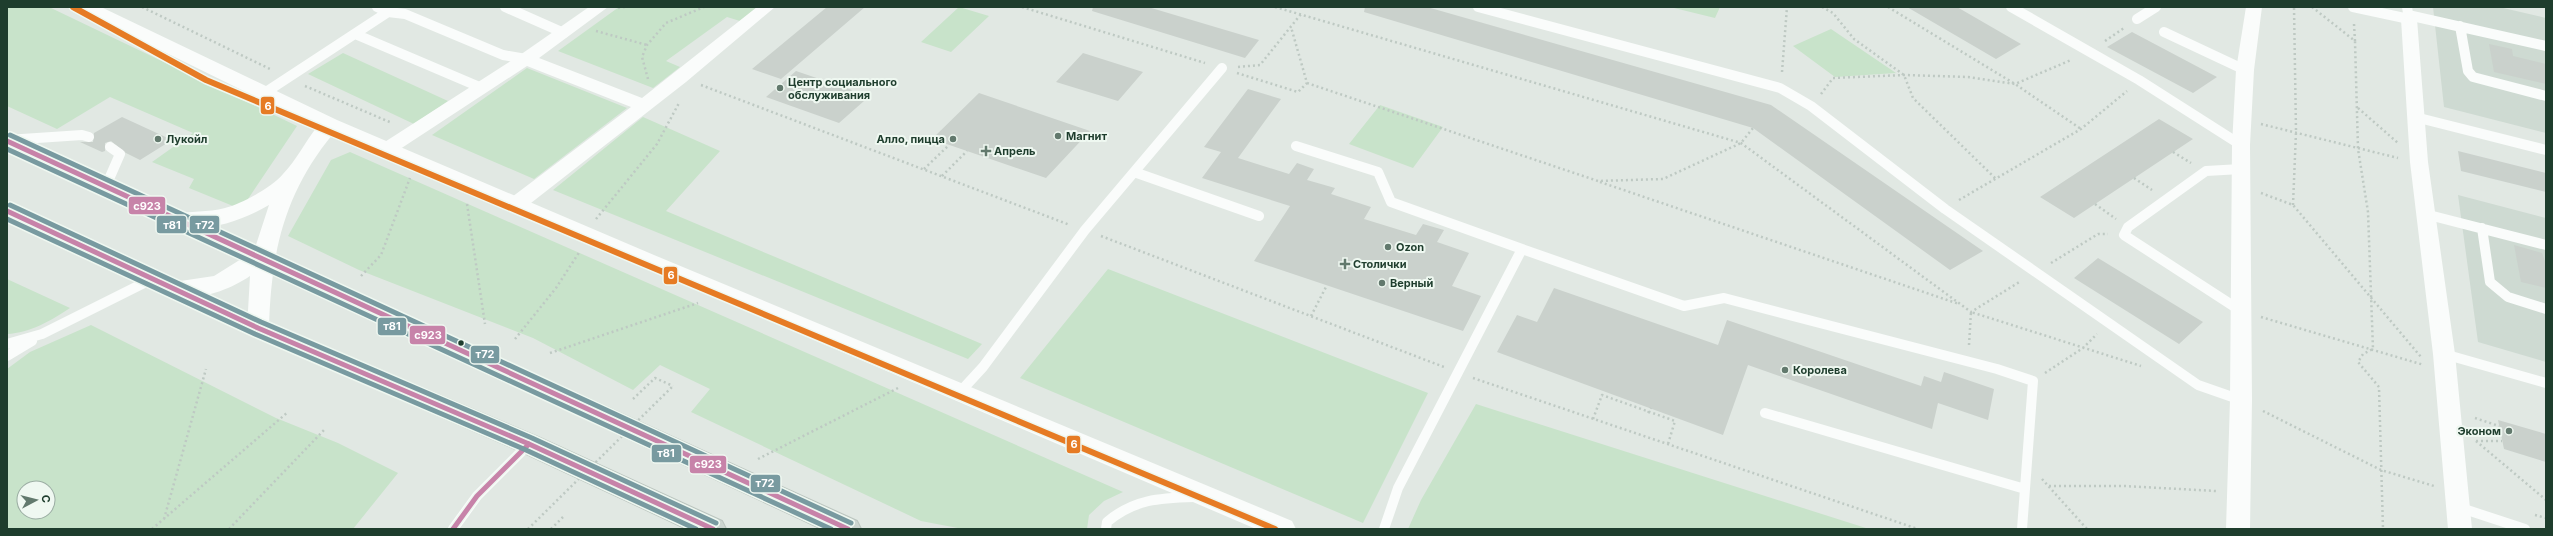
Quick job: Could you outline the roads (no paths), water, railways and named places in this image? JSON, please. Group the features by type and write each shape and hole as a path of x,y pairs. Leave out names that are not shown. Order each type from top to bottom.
{"main road":[{"path":"7,141 262,257 848,529"},
{"path":"7,211 154,278 258,328 529,444 713,529"}],"street":[{"path":"87,7 266,92 330,125 515,205 582,242 725,294 960,392 1203,497 1283,529"},
{"path":"387,149 570,30 600,7"},
{"path":"515,205 767,7"},
{"path":"2238,529 2242,400 2241,145 2245,70 2254,7"},
{"path":"2408,14 2419,162 2444,354 2458,510"},
{"path":"526,59 650,100"},
{"path":"258,328 258,290 262,257 276,209 315,141 330,125"},
{"path":"180,220 217,219 232,215 259,203 293,177"},
{"path":"176,289 200,288 225,282 262,257"}],"lane":[{"path":"377,7 388,12 405,14 503,55 526,59"},
{"path":"266,92 396,7"},
{"path":"505,7 570,30"},
{"path":"1478,7 1780,88 1811,106 1945,209 2198,385 2242,400"},
{"path":"2011,7 2139,80 2241,145"},
{"path":"2137,19 2156,7"},
{"path":"2353,7 2408,14 2546,46"},
{"path":"2460,26 2468,71 2473,77 2546,96"},
{"path":"2164,32 2245,70"},
{"path":"355,34 482,88"},
{"path":"960,392 983,367 1085,230 1222,68"},
{"path":"2415,117 2546,150"},
{"path":"7,141 82,135 89,137"},
{"path":"1296,146 1378,172 1390,202 1684,306 1724,298 1967,361 2034,381 2022,529"},
{"path":"106,186 120,154 110,147"},
{"path":"2241,177 2206,171 2126,231 2241,311"},
{"path":"1134,172 1259,216"},
{"path":"2425,214 2546,245"},
{"path":"2482,228 2490,282 2494,288 2505,296 2546,309"},
{"path":"1384,529 1398,488 1522,249"},
{"path":"7,356 42,334 154,278"},
{"path":"7,344 42,334"},
{"path":"2444,354 2546,383"},
{"path":"1765,413 2025,489"},
{"path":"453,529 477,496 529,444"},
{"path":"1106,529 1107,522 1111,518 1120,510 1135,502 1154,498 1203,497"},
{"path":"2458,510 2525,529"}],"place":[{"name":"Центр социального обслуживания","path":"780,88"},
{"name":"Магнит","path":"1058,136"},
{"name":"Лукойл","path":"158,139"},
{"name":"Алло, пицца","path":"953,139"},
{"name":"Апрель","path":"986,151"},
{"name":"Ozon","path":"1388,247"},
{"name":"Столички","path":"1345,264"},
{"name":"Верный","path":"1382,283"},
{"name":"Королева","path":"1785,370"},
{"name":"Эконом","path":"2509,431"}]}
